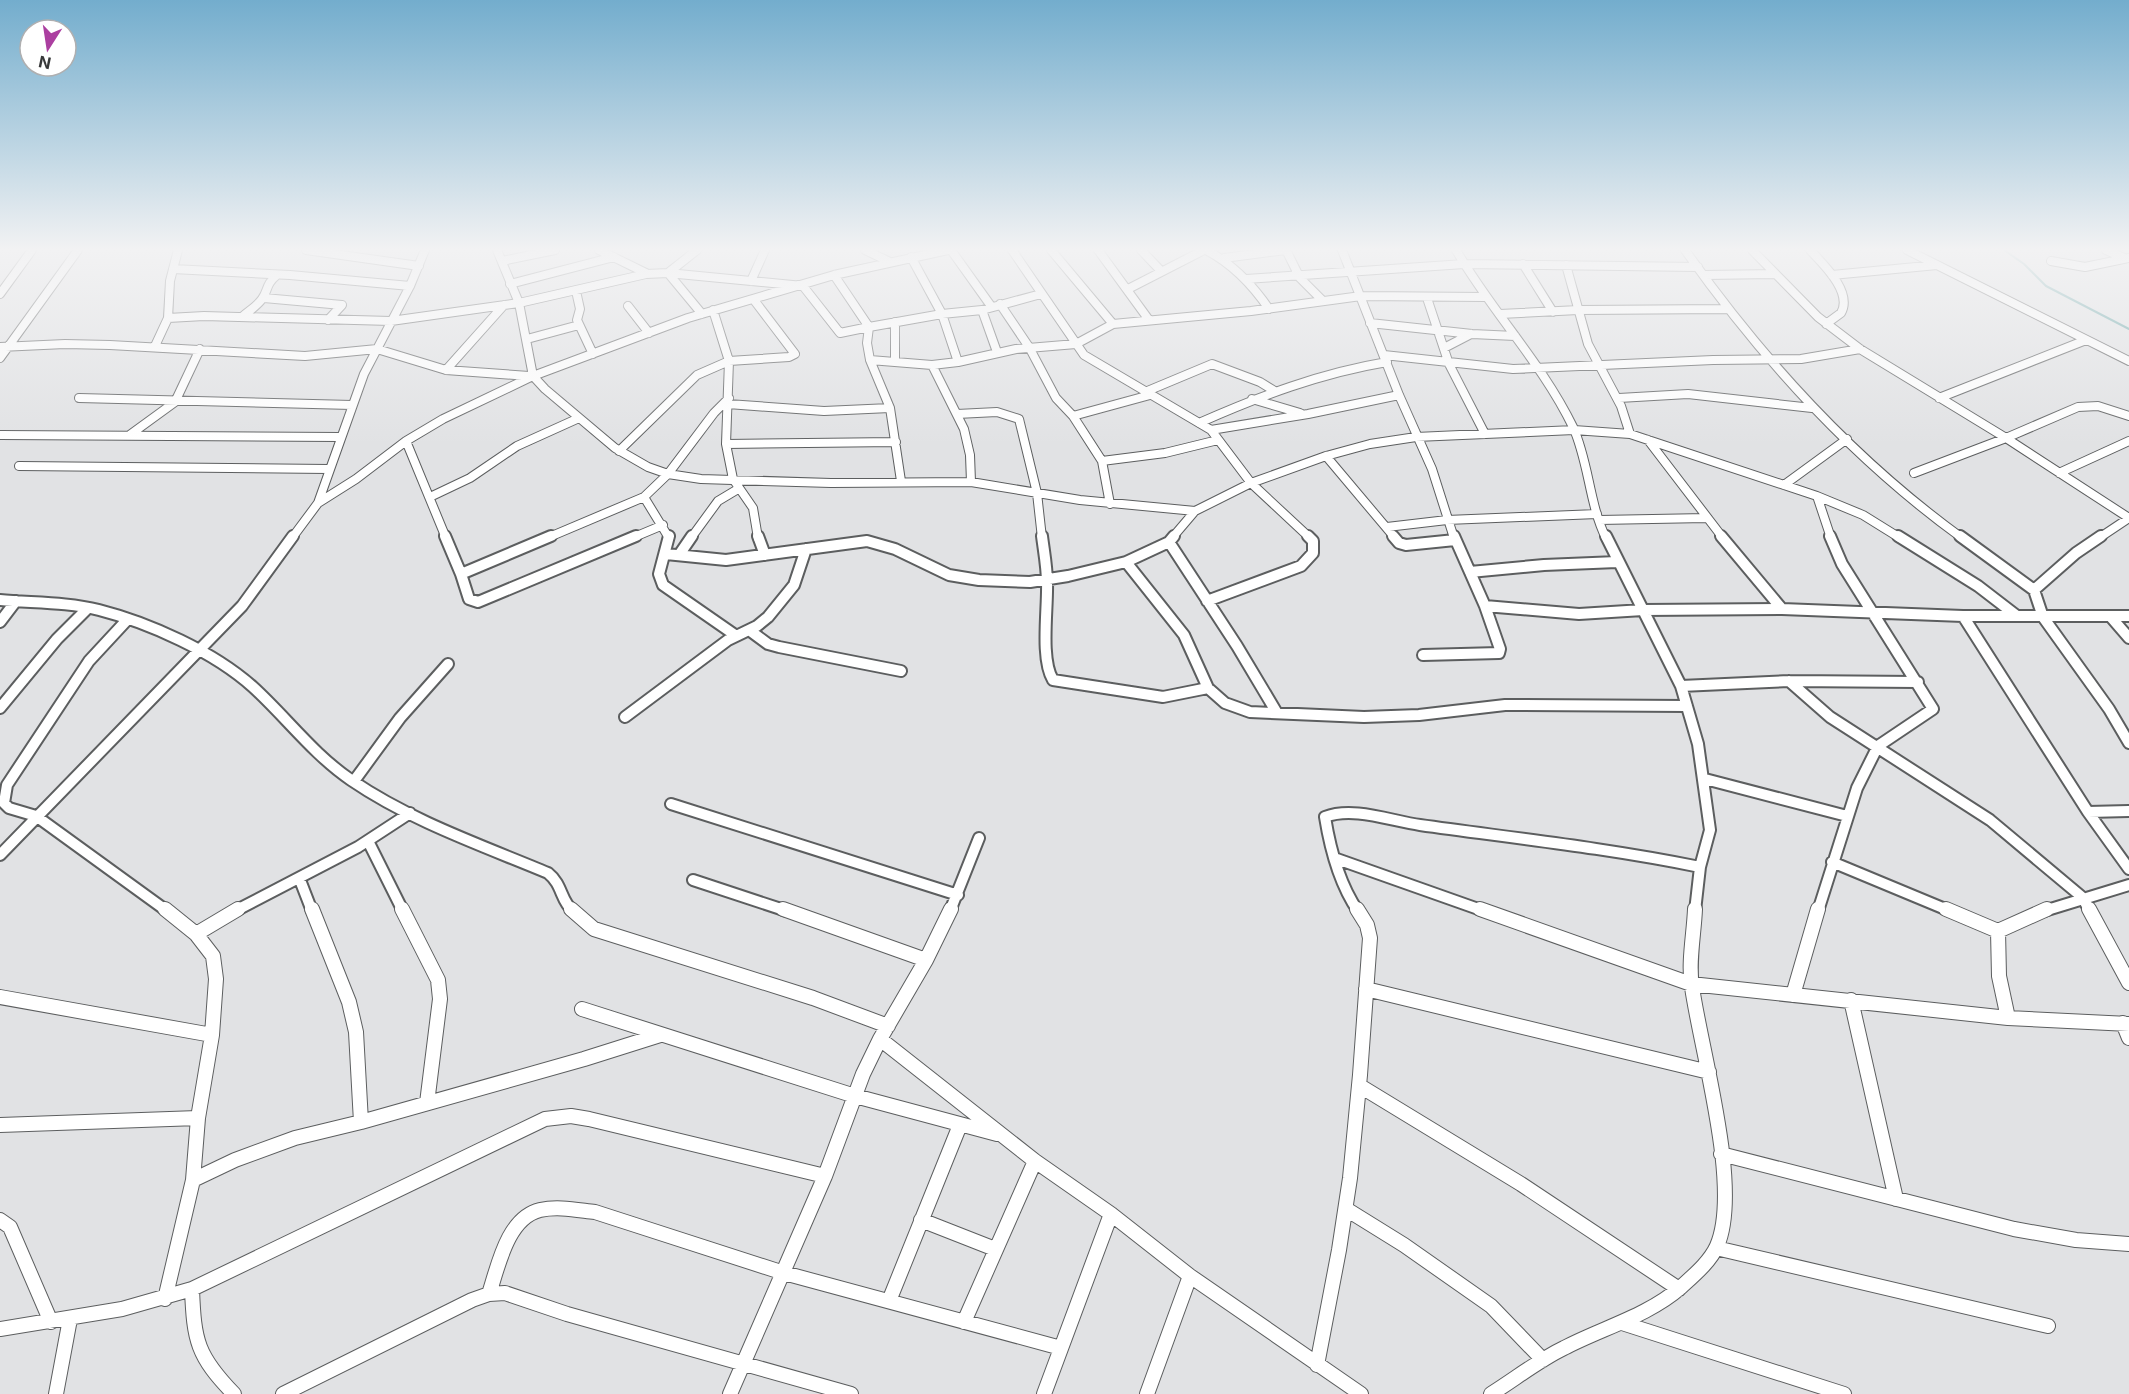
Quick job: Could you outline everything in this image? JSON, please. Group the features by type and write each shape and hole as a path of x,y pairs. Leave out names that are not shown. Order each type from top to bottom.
{"street":[{"path":"0,358 32,315"},
{"path":"328,320 333,315"},
{"path":"0,855 242,606 318,503 364,374 394,315"},
{"path":"155,346 168,318 243,316 391,321 433,315"},
{"path":"446,370 495,315"},
{"path":"522,315 533,376 579,418 620,450 648,467 668,474 701,479 831,483 971,482 1110,504 1195,511"},
{"path":"580,315 579,325 593,354"},
{"path":"635,315 649,333"},
{"path":"318,503 356,479 406,441 443,419 533,376 699,315"},
{"path":"715,315 729,361 726,444 732,479 753,508 756,532 765,555"},
{"path":"620,450 690,380 729,361 789,357 796,352 766,315"},
{"path":"825,315 840,333 936,315"},
{"path":"861,315 869,327 868,355 890,408 901,481"},
{"path":"942,315 958,362"},
{"path":"989,315 997,352"},
{"path":"1007,315 1029,347 1056,398 1073,416 1102,461 1110,504"},
{"path":"1056,315 1076,344 1093,361 1211,430 1251,483 1313,541 1313,553 1306,562 1292,571 1207,601"},
{"path":"1106,315 1113,324"},
{"path":"1146,315 1149,320"},
{"path":"870,360 932,364 958,362 1029,347 1076,344 1113,324 1203,315"},
{"path":"1368,315 1416,437 1432,469 1447,520 1484,603 1499,653 1423,655"},
{"path":"1432,315 1449,364 1485,434"},
{"path":"1500,1392 1563,1348 1622,1323 1679,1289 1699,1270 1716,1248 1724,1223 1725,1197 1709,1072 1691,984 1695,904 1700,867 1710,830 1705,779 1698,744 1681,686 1617,562 1598,517 1574,430 1539,368 1501,315"},
{"path":"1580,315 1598,366 1619,398 1630,434"},
{"path":"1732,315 1812,408 1923,510 2034,590 2043,617 2109,709 2129,743"},
{"path":"1817,315 1860,349 2006,438 2129,518 2076,553 2034,590"},
{"path":"1826,324 1837,315"},
{"path":"2036,315 2129,361"},
{"path":"895,322 896,362"},
{"path":"1370,322 1472,334 1515,336"},
{"path":"528,339 579,325"},
{"path":"1444,348 1472,334"},
{"path":"1939,398 2086,340"},
{"path":"0,347 65,344 155,346 305,356 377,349 446,370 533,376"},
{"path":"131,434 175,402 200,349"},
{"path":"1199,423 1273,390 1385,359 1494,369 1822,357 1860,349"},
{"path":"932,364 963,429 970,455 971,482"},
{"path":"1073,416 1148,393 1212,364 1260,382 1273,390"},
{"path":"1619,398 1688,394 1812,408"},
{"path":"1211,430 1308,414 1399,395"},
{"path":"79,398 352,405"},
{"path":"1251,399 1283,410 1308,414"},
{"path":"461,574 644,497 668,474 714,413 728,401 824,411 890,408"},
{"path":"1914,473 2086,406 2104,407 2129,417"},
{"path":"957,414 984,410 1017,417 1037,493 1047,580 1047,653 1050,675 1053,680 1162,697 1208,688"},
{"path":"430,497 470,478 517,446 579,418"},
{"path":"666,554 726,560 867,541 894,549 949,575 1011,582 1047,580 1126,562 1169,542 1195,511 1251,483 1326,456 1370,444 1416,437 1574,430 1630,434 1818,496 1887,528 1978,586 2017,616"},
{"path":"0,435 340,437"},
{"path":"1784,485 1847,439"},
{"path":"1102,461 1164,453 1218,440"},
{"path":"1647,440 1706,518 1782,609"},
{"path":"406,441 461,574 469,599 478,602 663,525"},
{"path":"2059,473 2129,441"},
{"path":"726,444 896,442"},
{"path":"1326,456 1399,543 1455,540"},
{"path":"20,466 329,469"},
{"path":"679,555 718,501 738,489"},
{"path":"1792,995 1857,788 1878,746 1933,709 1874,611 1842,564 1826,527 1818,496"},
{"path":"644,497 669,537 666,554 658,571 658,579 663,585 735,635"},
{"path":"1387,526 1447,520 1598,517 1706,518"},
{"path":"1169,542 1277,713"},
{"path":"625,717 735,635 749,630 768,617 794,585 806,549"},
{"path":"1126,562 1184,634 1208,688 1225,704 1235,707 1261,713 1364,717 1419,715 1505,705 1687,706"},
{"path":"1470,572 1617,562"},
{"path":"0,600 100,610 197,651 239,675 291,724 317,755 354,782 410,813 548,873 558,881 567,905 594,928 813,998 884,1032 1000,1135 1111,1214 1190,1276 1361,1394"},
{"path":"0,622 16,601"},
{"path":"1484,603 1579,614 1643,610 1782,609 1963,616 2129,616"},
{"path":"0,708 57,639 87,609"},
{"path":"1963,616 2088,812 2129,869"},
{"path":"2110,616 2129,638"},
{"path":"127,620 89,661 7,785 4,803 9,808 36,816 167,911 196,934 213,956 216,979 212,1035 198,1118 193,1180 165,1299"},
{"path":"749,630 768,644 779,647 901,671"},
{"path":"354,782 400,718 448,664"},
{"path":"1681,686 1789,681 1918,682"},
{"path":"1789,681 1830,717 1990,820 2082,897 2129,983"},
{"path":"1705,779 1847,816"},
{"path":"671,804 958,895"},
{"path":"2088,812 2129,811"},
{"path":"196,934 228,914 300,880 369,843 410,813"},
{"path":"1317,1365 1346,1209 1360,1086 1368,924 1351,901 1325,817 1330,813 1643,855 1700,867"},
{"path":"730,1394 825,1176 855,1096 884,1032 926,960 958,895 979,838"},
{"path":"369,843 438,980 440,999 428,1103"},
{"path":"1337,859 1691,984 2008,1018 2126,1024 2129,1038"},
{"path":"1832,862 1998,931 2025,918 2082,897 2129,885"},
{"path":"300,880 329,948 351,1012 356,1032 361,1122"},
{"path":"693,880 843,929 926,960"},
{"path":"1998,931 1999,976 2008,1018"},
{"path":"1366,989 1709,1072"},
{"path":"0,997 212,1035"},
{"path":"1851,1000 1896,1199"},
{"path":"582,1009 855,1096 1000,1135"},
{"path":"193,1180 235,1160 295,1138 361,1122 584,1059 660,1035"},
{"path":"1360,1086 1438,1131 1582,1222 1679,1289"},
{"path":"0,1329 70,1319 165,1299 192,1289 545,1119 571,1116 589,1119 825,1176"},
{"path":"0,1125 198,1118"},
{"path":"889,1301 960,1125"},
{"path":"1721,1154 2051,1236 2129,1244"},
{"path":"964,1322 1035,1161"},
{"path":"489,1294 507,1243 517,1227 531,1213 545,1209 595,1212 784,1273 1061,1348"},
{"path":"1346,1209 1404,1245 1491,1306 1544,1360"},
{"path":"1044,1394 1111,1214"},
{"path":"0,1220 10,1227 51,1322"},
{"path":"921,1220 995,1249"},
{"path":"1716,1248 2048,1326"},
{"path":"1147,1394 1190,1276"},
{"path":"192,1289 194,1334 201,1356 234,1394"},
{"path":"283,1394 443,1314 489,1294 505,1293 567,1314 851,1394"},
{"path":"56,1394 70,1319"},
{"path":"1622,1323 1844,1394"}],"waterway":[{"path":"2102,315 2129,329"}]}
